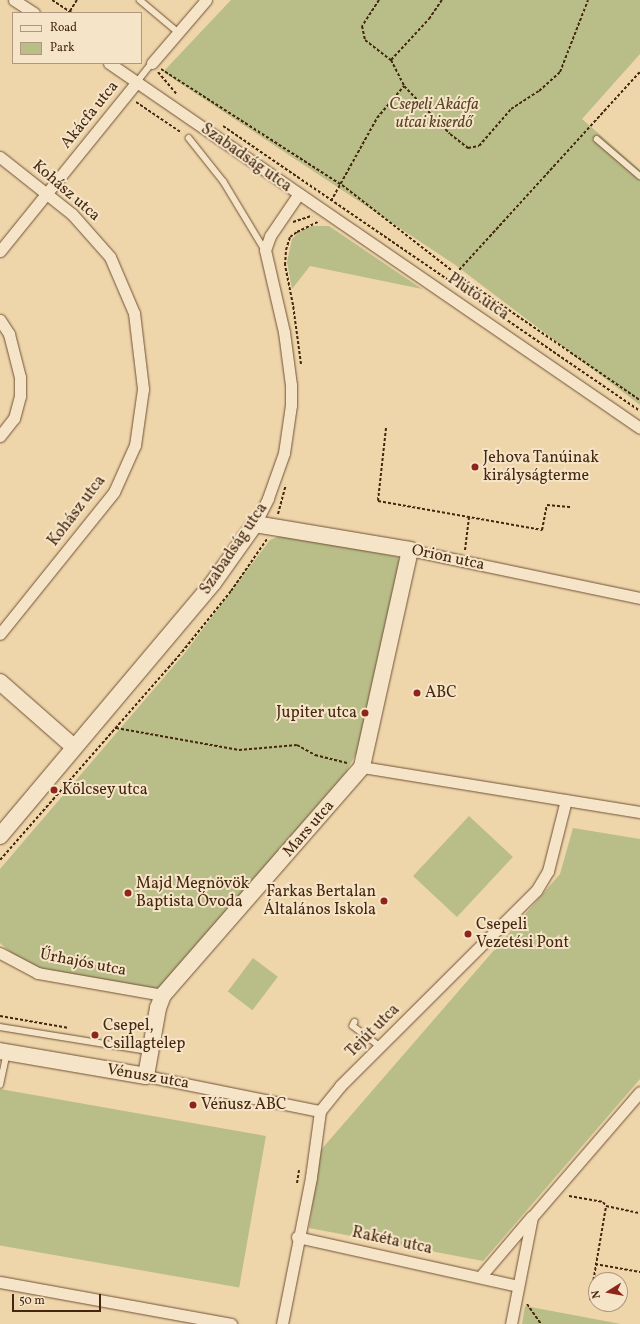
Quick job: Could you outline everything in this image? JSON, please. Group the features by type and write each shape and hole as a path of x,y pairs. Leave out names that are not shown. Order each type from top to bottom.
{"street":[{"path":"14,0 32,12"},
{"name":"Akácfa utca","path":"152,63 206,0"},
{"name":"Szabadság utca","path":"0,836 213,583 254,524 268,498 284,453 291,405 292,385 284,332 265,250 270,236 298,194 110,64"},
{"name":"Akácfa utca","path":"0,251 49,193 137,82"},
{"name":"Kohász utca","path":"0,157 49,193 91,233 110,257 124,285 134,313 139,338 143,389 140,419 135,445 114,492 0,634"},
{"name":"Plútó utca","path":"298,194 322,212 442,291 640,428"},
{"path":"0,320 9,334 16,354 20,396 14,418 0,436"},
{"name":"Orion utca","path":"254,524 410,550 640,598"},
{"name":"Mars utca","path":"146,1076 158,1008 163,995 362,767 410,550"},
{"path":"0,682 74,747"},
{"path":"362,767 640,812"},
{"name":"Tejút utca","path":"320,1111 340,1086 536,891 548,871 566,800"},
{"name":"Űrhajós utca","path":"0,953 38,973 163,995"},
{"name":"Vénusz utca","path":"4,1052 146,1076 320,1111"},
{"path":"480,1277 640,1092"},
{"path":"282,1324 297,1237 310,1177 320,1111"},
{"path":"511,1324 532,1217"},
{"name":"Rakéta utca","path":"297,1237 518,1286"},
{"path":"0,1282 231,1324"}],"lane":[{"path":"140,0 178,32"},
{"name":"Akácfa utca","path":"137,82 152,63"},
{"path":"189,138 224,182 265,250"},
{"path":"597,139 640,176"},
{"path":"355,1022 353,1026 380,1046"},
{"path":"0,1027 150,1051"},
{"path":"0,1085 4,1052"}],"path":[{"path":"52,0 70,11 77,0"},
{"path":"380,0 362,26 362,33 365,40 391,60 404,86 450,134 468,148 479,146 511,109 539,91 560,72 588,0"},
{"path":"391,60 429,19 442,0"},
{"path":"152,63 177,96 184,100"},
{"path":"152,63 342,185 455,273 640,400"},
{"path":"442,291 455,273 640,72"},
{"path":"289,224 322,212 342,185 360,146 377,118 404,86"},
{"path":"217,122 329,196 449,281 640,411"},
{"path":"294,305 285,265 290,237 304,226 320,221 329,196"},
{"path":"386,428 378,501 542,530 547,505 572,507"},
{"path":"464,562 469,517"},
{"path":"0,860 133,709"},
{"path":"116,728 239,750 297,746 315,755 362,767"},
{"path":"0,1016 70,1028"},
{"path":"296,1191 300,1168"},
{"path":"569,1196 603,1202 606,1206 640,1213"},
{"path":"594,1272 606,1206"},
{"path":"595,1264 640,1272"},
{"path":"518,1286 524,1299 541,1324"}],"green space":[{"name":"Csepeli Akácfa utcai kiserdő","path":"231,0 640,0 640,54 582,119 640,170 640,405 454,264 163,72"},
{"path":"312,226 329,226 422,289 310,266 292,289 287,262 292,239 299,232"},
{"path":"283,535 398,557 400,565 362,743 346,772 159,990 46,970 21,961 0,943 0,869 184,654 270,540"},
{"path":"469,816 513,857 457,917 413,876"},
{"path":"573,828 640,839 640,1079 483,1261 309,1228 320,1151 560,874"},
{"path":"253,958 278,977 252,1010 228,992"},
{"path":"0,1089 266,1136 239,1288 0,1245"},
{"path":"525,1306 621,1324 522,1324"}],"place":[{"name":"Jehova Tanúinak királyságterme","path":"475,467"},
{"name":"ABC","path":"417,693"},
{"name":"Jupiter utca","path":"365,713"},
{"name":"Kölcsey utca","path":"54,790"},
{"name":"Majd Megnövök Baptista Óvoda","path":"128,893"},
{"name":"Farkas Bertalan Általános Iskola","path":"384,901"},
{"name":"Csepeli Vezetési Pont","path":"468,934"},
{"name":"Csepel, Csillagtelep","path":"95,1035"},
{"name":"Vénusz ABC","path":"193,1105"}]}
